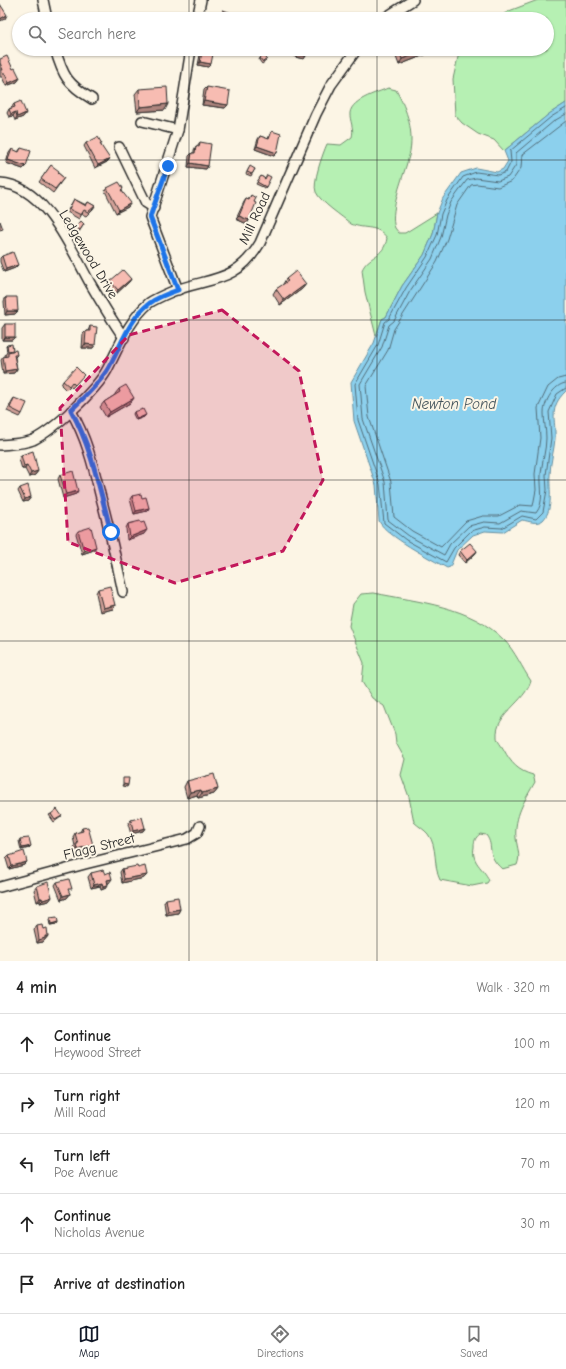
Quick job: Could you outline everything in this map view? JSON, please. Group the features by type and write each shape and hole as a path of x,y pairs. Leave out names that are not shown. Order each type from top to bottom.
{"street":[{"path":"43,0 46,12"},
{"path":"198,12 201,0"},
{"path":"394,12 412,0"},
{"path":"58,56 66,77 74,89 92,99"},
{"path":"178,290 150,217 178,130 190,56"},
{"name":"Mill Road","path":"0,445 32,440 44,433 71,410 93,389 106,371 140,313 150,303 178,290 228,275 251,258 260,243 316,114 331,84 352,56"},
{"path":"142,121 178,130"},
{"path":"119,147 146,203 154,208"},
{"name":"Ledgewood Drive","path":"0,183 19,188 32,196 54,219 109,315 124,338"},
{"path":"71,410 82,431 89,450 111,532 123,592"},
{"name":"Flagg Street","path":"0,887 187,839 197,834 200,826"}],"highlighted area":[{"path":"222,310 299,371 323,480 283,551 175,583 68,542 60,408 129,335"}],"green space":[{"path":"538,0 566,0 566,103 549,114 504,151 494,140 478,134 462,123 455,115 453,79 458,56 554,56 554,12 507,12"},
{"path":"388,88 396,90 407,113 411,138 409,156 399,189 393,218 395,228 399,233 405,233 437,213 433,234 424,255 402,286 386,317 382,319 376,336 365,292 362,270 368,261 383,249 387,238 375,229 351,224 322,201 316,192 315,182 318,168 327,144 341,145 352,137 353,129 350,116 351,110 354,106 358,101"},
{"path":"374,593 443,607 476,620 491,629 508,644 531,681 523,695 505,715 498,729 497,737 512,763 519,769 533,775 535,782 518,815 516,838 519,855 518,861 517,865 502,869 492,855 489,839 486,835 480,834 475,841 474,857 489,880 487,883 472,886 440,880 431,839 427,832 414,822 409,797 401,775 405,759 396,743 395,734 384,706 372,698 362,682 364,663 349,626 353,604 361,594"}],"water":[{"name":"Newton Pond","path":"566,103 566,391 560,397 554,414 555,439 550,470 549,510 543,520 538,522 522,520 503,532 485,531 473,535 457,550 450,567 447,568 399,540 383,527 379,521 376,485 354,421 351,382 374,343 382,319 386,317 402,286 424,255 433,234 437,213 443,198 461,173 476,168 497,172 503,169 508,161 504,151 549,114"}],"building":[{"path":"0,4 7,15 0,19"},
{"path":"7,56 13,69 15,68 20,78 9,83 5,74 3,74 1,70 3,70 0,63 0,59"},
{"path":"201,56 213,56 211,64 200,62"},
{"path":"264,56 267,59 263,62 260,58"},
{"path":"401,56 410,56 402,59"},
{"path":"167,87 168,104 140,107 139,89"},
{"path":"207,87 230,91 228,105 204,101"},
{"path":"21,101 26,113 17,117 16,112 11,114 9,109 15,107 14,104"},
{"path":"272,131 281,134 277,153 257,146 260,136 269,139"},
{"path":"98,137 102,144 100,144 110,159 98,165 86,143"},
{"path":"200,142 211,144 208,166 190,163 192,153 195,153 196,146 199,147"},
{"path":"21,148 31,151 26,166 8,160 12,149 19,152"},
{"path":"51,165 59,171 58,173 64,178 55,189 41,179"},
{"path":"250,166 255,169 252,174 247,172"},
{"path":"267,175 271,177 266,187 257,182 261,176 265,179"},
{"path":"119,182 123,188 121,190 131,203 119,210 107,188"},
{"path":"251,195 256,198 254,202 256,203 249,220 239,216 246,199 249,200"},
{"path":"74,199 86,206 88,202 95,206 88,212 84,210 81,215 69,209"},
{"path":"0,221 3,229 0,230"},
{"path":"81,221 84,224 80,230 76,227"},
{"path":"13,252 18,265 6,269 2,256"},
{"path":"123,270 131,279 118,290 110,281"},
{"path":"296,271 306,284 284,300 276,289 288,281 286,279"},
{"path":"6,297 17,297 18,311 7,311"},
{"path":"5,324 15,324 15,337 5,337"},
{"path":"90,326 97,327 95,345 85,344 86,331 90,331"},
{"path":"12,344 13,350 8,351 7,345"},
{"path":"16,350 17,355 14,355 17,369 5,371 3,357 8,356 8,352"},
{"path":"76,367 84,375 75,385 72,382 69,386 63,381"},
{"path":"126,385 134,398 110,412 104,402 120,392 119,389"},
{"path":"14,398 27,403 22,414 10,408"},
{"path":"143,409 146,415 137,419 134,412"},
{"path":"33,451 38,471 31,473 27,465 24,466 21,455"},
{"path":"73,471 78,491 66,494 60,475"},
{"path":"28,485 31,497 25,499 20,488"},
{"path":"141,494 142,498 146,497 149,508 136,511 132,496"},
{"path":"140,521 141,523 144,522 147,530 130,537 128,524"},
{"path":"91,527 96,547 84,551 78,531"},
{"path":"470,543 477,551 467,560 460,551"},
{"path":"110,586 115,605 103,608 98,589"},
{"path":"214,774 218,789 202,793 201,790 190,792 187,781"},
{"path":"123,778 129,778 128,785 123,784"},
{"path":"57,809 62,816 55,820 51,814"},
{"path":"142,817 145,828 133,831 131,820"},
{"path":"88,827 93,845 77,849 76,844 78,844 75,833 83,831 82,828"},
{"path":"29,838 31,846 22,848 20,839"},
{"path":"24,851 27,862 12,866 9,856"},
{"path":"137,866 138,868 145,866 147,875 124,879 122,869"},
{"path":"103,870 105,874 110,872 112,879 107,880 108,885 103,886 102,883 94,885 91,873"},
{"path":"69,879 72,889 68,889 70,894 63,896 57,882"},
{"path":"48,882 52,897 43,900 40,898 37,886"},
{"path":"178,897 180,909 168,911 166,899"},
{"path":"57,917 58,922 51,924 50,918"},
{"path":"42,925 43,929 47,928 48,936 45,936 45,938 39,940 37,926"}],"route":[{"path":"111,532 89,450 82,431 71,410 93,389 106,371 128,330 140,313 150,303 166,294 178,290 150,217 168,166"}]}
